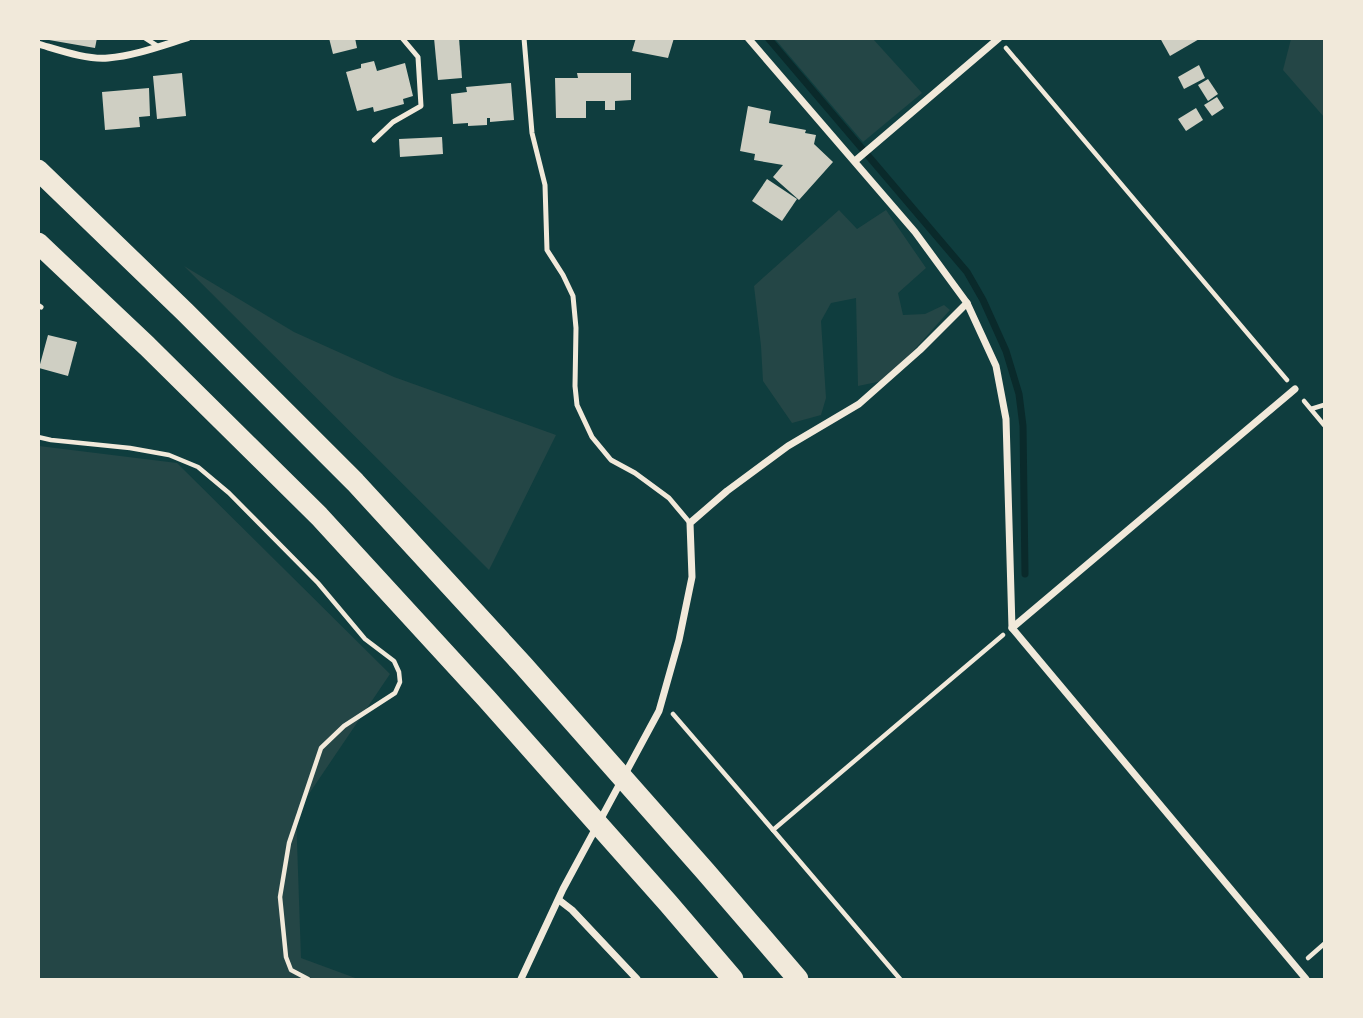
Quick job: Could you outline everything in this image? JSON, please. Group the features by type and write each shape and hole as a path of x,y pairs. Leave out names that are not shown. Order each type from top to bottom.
{"highway":[{"path":"38,170 355,482 532,676 798,979"},
{"path":"38,243 147,346 318,516 486,698 733,979"}],"street":[{"path":"38,44 76,55 106,59 187,38"},
{"path":"748,38 915,233 967,303 996,366 1006,419 1012,628 1306,979"},
{"path":"855,161 999,39"},
{"path":"521,979 563,889 659,711 679,640 692,577 690,523 727,491 788,446 859,404 920,350 967,303"},
{"path":"1012,628 1294,389"},
{"path":"559,900 572,910 637,979"}],"lane":[{"path":"145,38 159,47"},
{"path":"374,140 393,122 421,106 418,57 402,38"},
{"path":"524,38 532,133 545,185 547,250 573,296 577,405 592,438 611,460 635,473 669,498 690,523"}],"path":[{"path":"999,39 1325,425"},
{"path":"1311,409 1325,405"},
{"path":"38,437 169,455 198,467 229,493 318,583 365,639 394,661 400,682 395,693 344,726 321,748 289,843 280,897 286,957 291,970 308,979"},
{"path":"773,830 1012,628"},
{"path":"662,701 900,979"}],"shaded area":[{"path":"775,39 873,39 922,93 863,142"},
{"path":"1291,39 1324,39 1324,117 1283,70"},
{"path":"839,210 857,229 886,210 926,268 898,293 903,315 925,314 944,305 950,310 887,380 858,386 856,298 831,303 821,321 826,398 821,415 792,423 763,381 754,286"},
{"path":"184,266 294,332 394,377 556,435 489,570"},
{"path":"39,446 177,463 390,674 296,813 301,958 358,979 39,979"}],"building":[{"path":"97,38 95,48 49,40"},
{"path":"329,38 355,38 357,48 333,54"},
{"path":"434,38 459,38 462,78 438,80"},
{"path":"636,38 674,38 668,58 632,51"},
{"path":"1160,38 1201,38 1170,56"},
{"path":"374,61 377,71 405,63 413,96 403,99 404,104 374,112 373,107 357,111 346,72"},
{"path":"1199,65 1205,78 1184,89 1178,77"},
{"path":"182,73 186,116 157,119 153,76"},
{"path":"577,73 631,73 631,100 615,101 615,110 605,110 605,101 586,101 586,118 556,118 555,78 578,78"},
{"path":"1208,79 1218,94 1208,101 1198,85"},
{"path":"511,83 514,120 490,122 490,118 487,118 487,125 453,124 451,94 467,92 466,87"},
{"path":"149,88 150,116 139,117 140,127 105,130 102,92"},
{"path":"1217,97 1224,108 1212,116 1204,105"},
{"path":"748,106 771,111 769,123 806,130 805,133 816,135 814,144 833,162 799,200 773,177 783,165 754,160 755,154 740,151"},
{"path":"1196,108 1203,120 1186,131 1178,119"},
{"path":"442,137 443,154 400,157 399,139"},
{"path":"767,179 797,199 782,221 752,201"},
{"path":"48,335 77,342 68,376 39,368"}],"waterway":[{"path":"768,38 967,272 983,300 1006,351 1019,394 1023,426 1025,574"}]}
